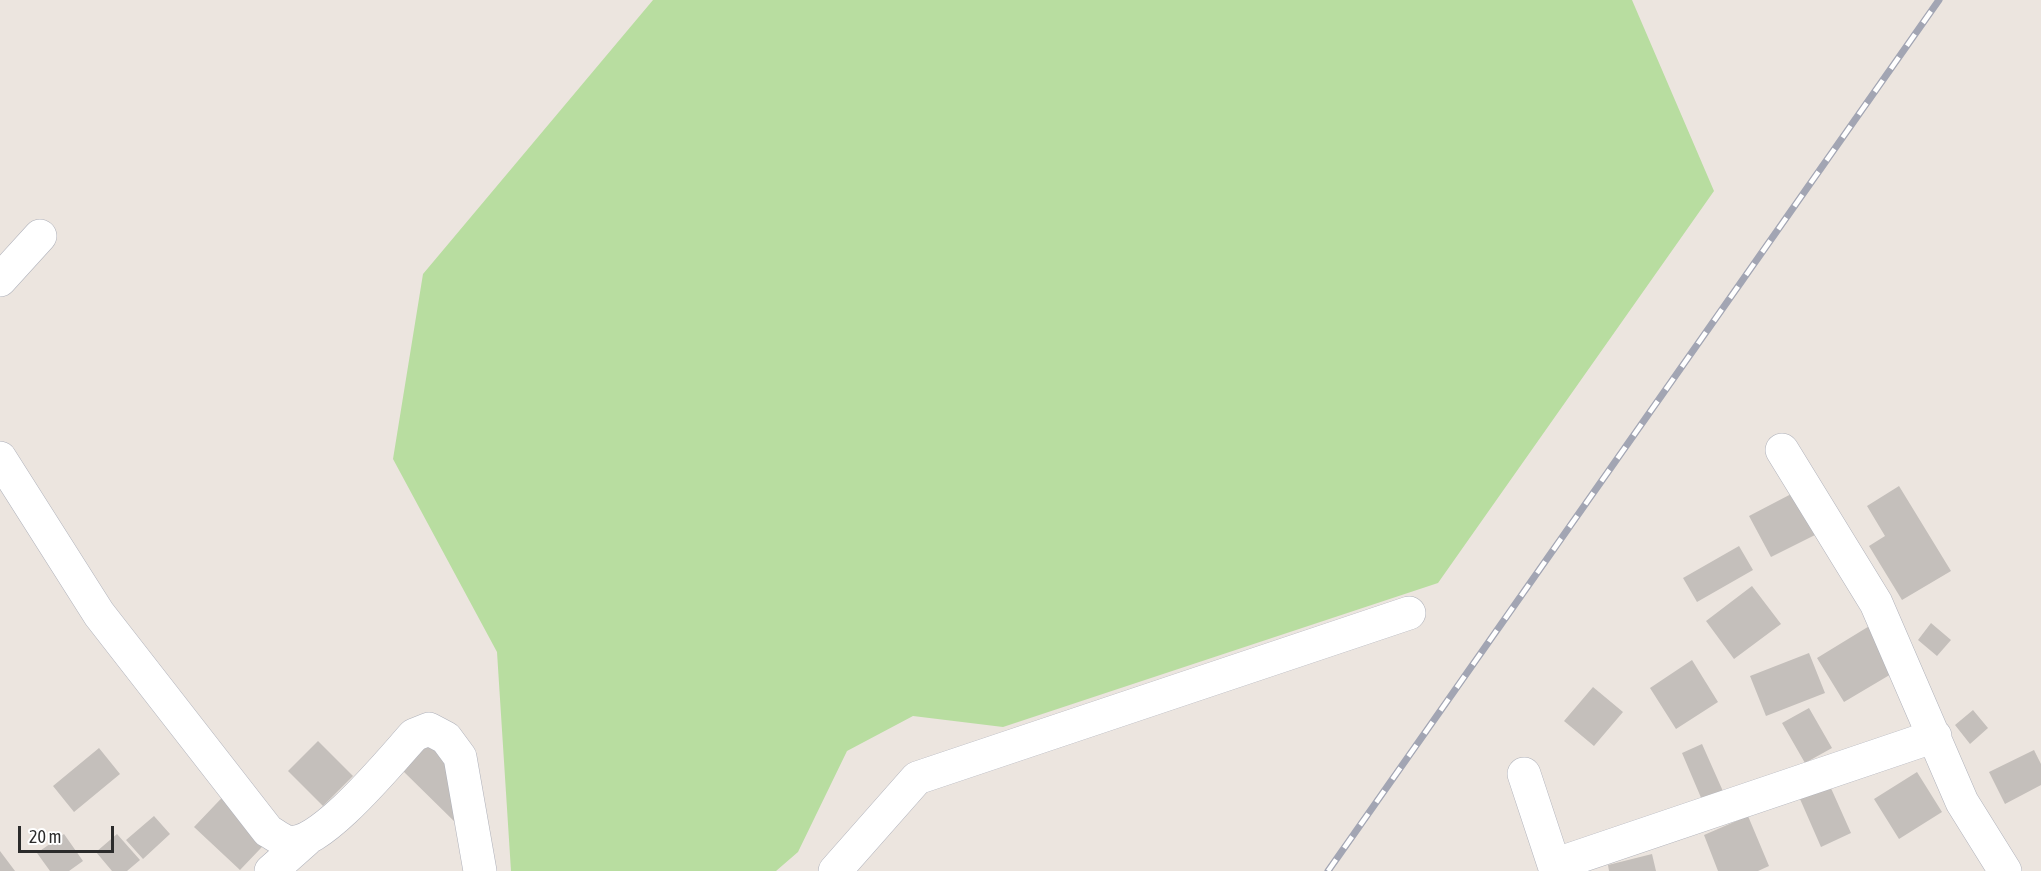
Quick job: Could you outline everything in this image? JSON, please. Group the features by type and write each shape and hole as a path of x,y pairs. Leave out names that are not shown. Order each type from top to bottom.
{"street":[{"path":"0,280 40,236"},
{"path":"1782,450 1876,603 1962,802 2005,871"},
{"path":"0,458 99,614 268,831 289,842 306,840"},
{"path":"835,871 917,778 1409,613"},
{"path":"271,871 306,840 327,827 414,735 429,729 446,738 460,757 480,871"},
{"path":"1524,774 1555,868 1935,736"}],"green space":[{"path":"653,0 1632,0 1714,191 1438,583 1003,727 913,716 847,751 798,852 776,871 511,871 497,652 393,459 423,274"}],"building":[{"path":"1899,486 1951,571 1902,600 1869,546 1885,536 1867,506"},
{"path":"1795,492 1817,534 1771,557 1749,516"},
{"path":"1739,546 1753,570 1697,602 1683,578"},
{"path":"1752,586 1781,624 1734,659 1706,621"},
{"path":"1931,623 1951,640 1937,656 1918,640"},
{"path":"1871,625 1898,670 1844,702 1817,658"},
{"path":"1809,653 1825,693 1766,716 1750,676"},
{"path":"1692,660 1718,702 1676,729 1650,688"},
{"path":"1593,687 1623,712 1594,746 1564,721"},
{"path":"1809,708 1832,748 1805,763 1782,723"},
{"path":"1973,710 1988,728 1970,744 1955,725"},
{"path":"437,734 463,780 485,802 460,827 402,770"},
{"path":"318,741 353,776 323,806 288,771"},
{"path":"1702,744 1726,798 1705,807 1682,753"},
{"path":"99,748 120,774 74,812 53,786"},
{"path":"2034,750 2041,764 2041,785 2005,804 1989,772"},
{"path":"1917,772 1942,812 1899,839 1874,799"},
{"path":"235,784 281,827 240,870 194,827"},
{"path":"1830,786 1851,833 1821,847 1800,799"},
{"path":"154,816 170,834 143,859 126,840"},
{"path":"1748,816 1769,866 1758,871 1718,871 1704,835"},
{"path":"64,834 83,861 69,871 50,871 37,853"},
{"path":"117,834 140,860 127,871 112,871 96,852"},
{"path":"0,851 15,871 0,871"},
{"path":"1652,854 1656,871 1609,871 1608,865"}],"railway":[{"path":"1328,871 1939,0"}]}
